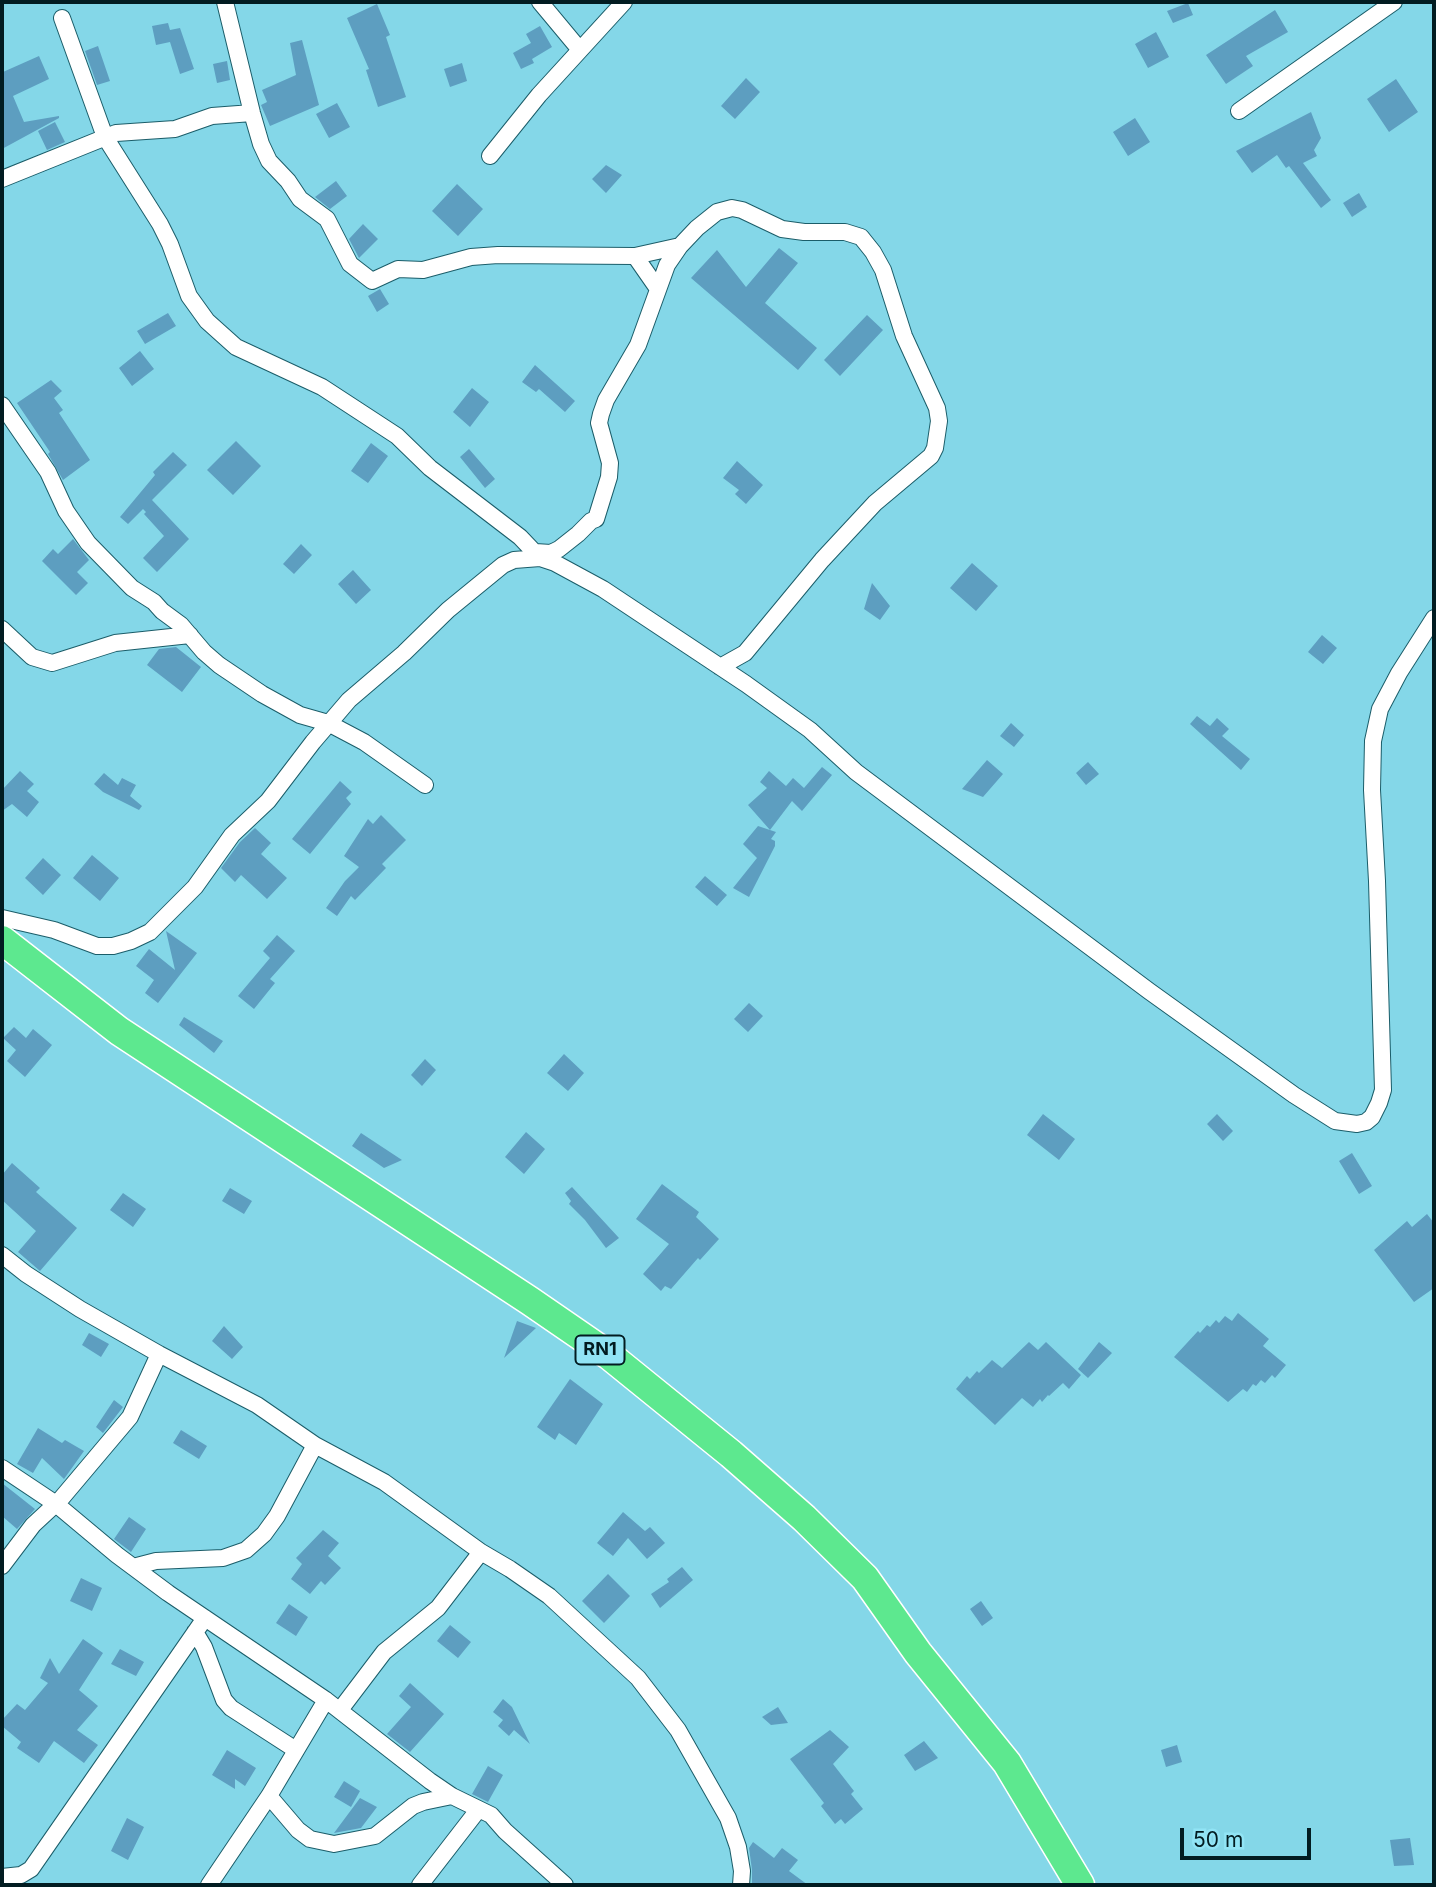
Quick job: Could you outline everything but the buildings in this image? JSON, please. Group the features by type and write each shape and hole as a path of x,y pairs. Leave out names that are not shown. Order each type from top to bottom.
{"highway":[{"name":"RN1","path":"2,940 119,1031 442,1242 610,1356 731,1454 804,1518 865,1578 918,1653 1007,1763 1080,1885"}],"street":[{"path":"225,2 252,113 269,161 300,199 327,219 350,264 372,281 398,269 423,270 471,257 635,256 680,246"},
{"path":"540,2 580,50"},
{"path":"489,156 539,95 624,2"},
{"path":"1239,111 1394,2"},
{"path":"62,18 105,137 160,224 188,296 222,337 258,359 322,387 388,429 436,474 520,537 537,555 603,589 810,730 856,772 1149,991 1294,1095 1335,1121 1345,1124 1357,1125 1372,1117 1383,1090 1372,790 1373,741 1380,709 1434,618"},
{"path":"2,179 105,137 131,130 174,129 212,116 252,113"},
{"path":"2,918 54,930 97,946 113,946 150,932 195,887 232,835 268,801 349,700 404,653 448,610 503,565 514,560 551,553 596,519 609,477 610,463 599,423 606,400 638,345 667,265 697,228 718,212 732,208 782,229 845,232 861,237 883,270 904,336 932,396 939,421 935,448 931,456 875,503 822,560 745,653 720,667"},
{"path":"635,256 658,289"},
{"path":"2,405 48,472 66,511 88,543 132,588 154,602 219,665 270,699 300,715 328,723 363,742 425,785"},
{"path":"2,629 32,657 52,663 115,643 190,635"},
{"path":"2,1255 69,1302 159,1354 257,1405 315,1445 384,1482 481,1552 549,1596 638,1678 685,1741 727,1818 738,1847 743,1871 741,1885"},
{"path":"2,1566 33,1525 56,1504 130,1418 159,1354"},
{"path":"133,1567 156,1562 223,1558 246,1550 264,1534 277,1516 315,1445"},
{"path":"2,1468 56,1504 133,1567 340,1710 452,1796 491,1815 565,1885"},
{"path":"340,1710 384,1652 438,1608 481,1552"},
{"path":"2,1877 21,1875 31,1869 205,1618"},
{"path":"195,1632 204,1647 224,1700 230,1708 296,1750"},
{"path":"209,1885 269,1796 326,1700"},
{"path":"269,1796 298,1830 310,1839 334,1844 381,1834 413,1806 452,1796"},
{"path":"419,1885 478,1810"}]}
